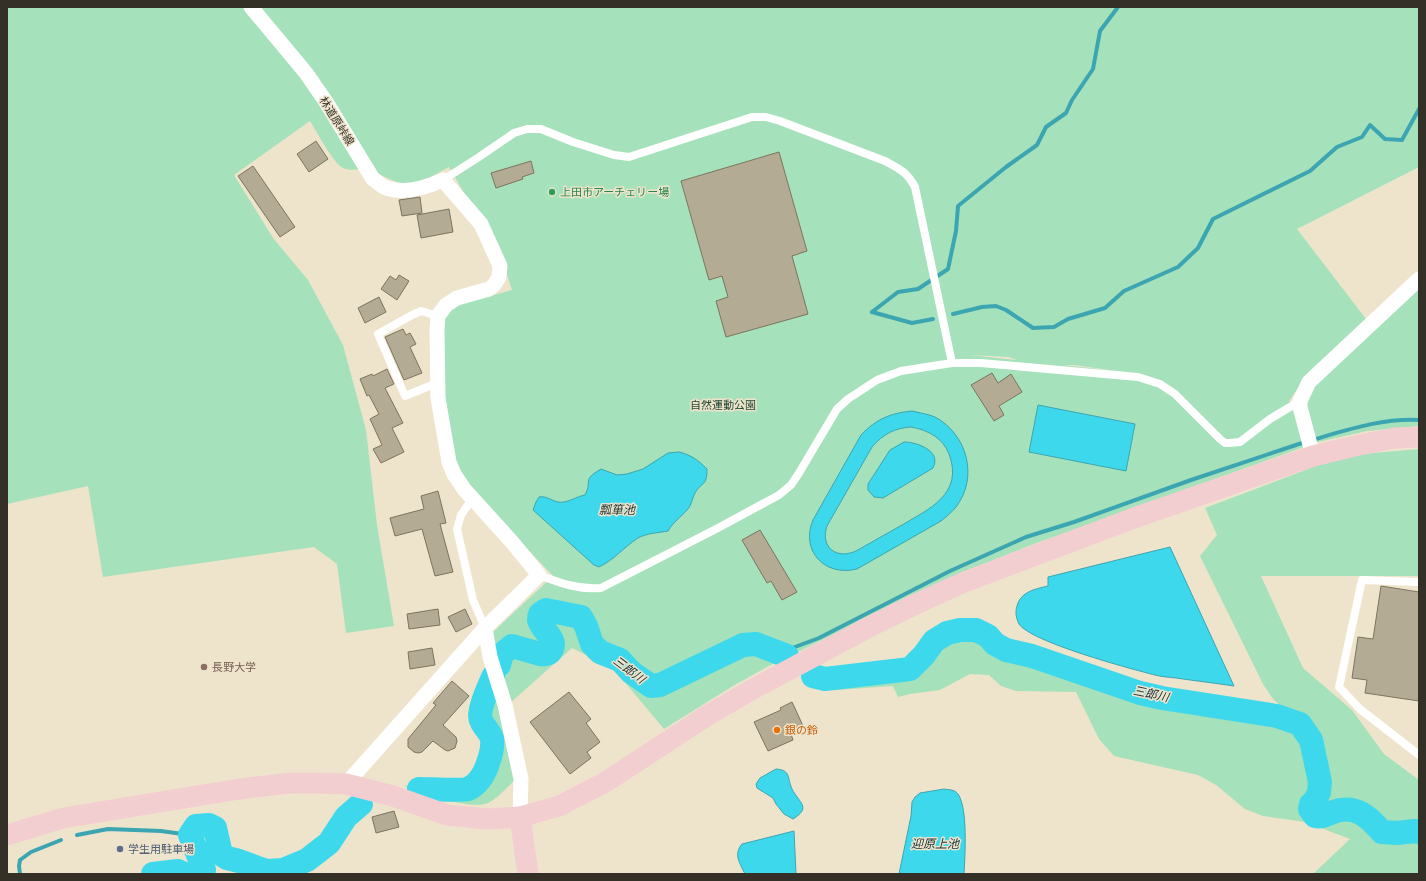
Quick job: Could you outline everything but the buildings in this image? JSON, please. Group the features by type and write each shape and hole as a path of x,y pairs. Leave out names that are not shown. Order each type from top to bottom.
{"street":[{"name":"林道原峠線","path":"251,7 306,73 326,102 373,179 384,187 401,190 424,188 443,180"},
{"path":"346,784 485,628 539,575 512,542 472,499 454,474 450,462 438,398 438,316 446,305 457,298 488,289 494,285 499,277 500,266 481,224 443,180"},
{"path":"1310,443 1300,407 1300,401 1309,382 1419,279"},
{"path":"7,835 63,818 264,785 317,783 346,784 393,796 447,814 488,819 520,817 559,806 604,783 708,715 740,696 845,640 916,604 962,583 1126,520 1310,443 1359,445 1419,437"},
{"path":"485,628 490,657 505,705 521,779 520,817 528,874"}],"lane":[{"path":"443,180 514,133 527,129 541,129 614,155 628,157 752,117 766,117 780,121 885,161 902,169 909,177 915,187 952,363"},
{"path":"437,383 405,396 378,334 422,311 438,316"},
{"path":"539,575 563,585 587,589 601,588 779,495 791,485 837,409 848,399 877,380 901,371 952,363 981,363 1138,377 1160,384 1175,394 1225,443 1240,442 1270,419 1300,401"},
{"path":"472,499 461,515 457,524 457,529 473,600 485,628"},
{"path":"1419,582 1362,580 1339,687 1360,708 1419,755"}],"green space":[{"name":"自然運動公園","path":"7,7 1419,7 1419,167 1297,229 1366,319 1307,375 1289,401 1300,407 1322,373 1419,289 1419,426 1367,431 1318,442 1031,545 951,577 767,667 733,686 664,729 613,668 572,648 509,704 491,634 553,576 470,488 455,460 444,397 444,318 450,309 458,305 512,290 501,257 449,167 423,181 401,184 374,172 372,167 353,170 346,169 339,165 325,147 310,121 234,175 273,238 308,280 343,345 366,430 377,525 394,626 346,633 337,564 314,547 103,577 88,486 7,504","holes":["969,355 1009,357 1017,360 1016,360","1063,365 1074,365 1125,372"]},
{"path":"1419,449 1419,576 1261,576 1303,668 1352,710 1384,754 1419,780 1419,874 1313,874 1350,839 1305,822 1263,816 1245,809 1216,785 1198,775 1114,756 1099,739 1076,692 1016,691 1001,686 989,675 970,674 940,690 898,697 893,686 837,690 811,688 819,673 861,671 909,665 925,649 933,637 947,629 963,626 977,627 990,633 997,640 1139,688 1208,703 1288,713 1273,699 1263,684 1200,556 1217,535 1205,508 1316,466 1361,454"},
{"path":"490,671 516,779 495,798 488,803 480,805 470,805 446,800 404,786 436,780 467,782 474,779 486,760 488,753 474,729 472,717 478,696"}],"water":[{"path":"1038,405 1135,424 1126,471 1029,452"},
{"path":"912,411 935,417 955,434 962,445 968,470 967,483 963,495 956,507 941,521 857,569 835,569 826,565 818,559 810,542 810,531 813,520 861,435 878,421 891,415","holes":["911,427 929,433 939,439 946,448 952,468 952,480 948,490 933,506 923,513 856,551 842,554 831,550 826,540 825,533 827,526 872,447 890,432"]},
{"path":"904,442 921,446 931,452 935,462 933,468 883,498 874,497 868,490 868,484 890,450"},
{"name":"瓢箪池","path":"679,452 694,458 707,469 706,479 695,493 689,508 668,531 641,536 599,567 594,565 533,510 539,497 545,497 560,502 585,495 589,479 601,469 617,475 627,474 643,469 668,453"},
{"path":"1170,547 1234,686 1160,676 1125,667 1082,654 1042,639 1027,631 1019,624 1016,608 1019,601 1025,594 1048,586 1048,577"},
{"path":"776,769 784,771 788,775 792,789 802,805 802,811 793,819 784,814 773,798 757,788 756,784 760,778"},
{"name":"迎原上池","path":"944,789 955,791 961,801 965,821 964,874 899,874 911,816 912,802 920,793"},
{"path":"794,831 796,874 745,874 738,859 739,848 742,844"}],"waterway":[{"path":"872,312 898,292 918,289 948,269 956,231 958,206 1006,167 1037,145 1046,127 1066,113 1072,100 1093,69 1100,31 1118,7"},
{"path":"953,314 982,307 996,306 1006,310 1033,328 1054,327 1068,319 1105,308 1124,291 1178,267 1198,248 1213,219 1310,171 1337,147 1362,137 1370,125 1385,139 1402,140 1419,109"},
{"path":"872,312 912,323 933,319"},
{"path":"1312,440 1378,423 1419,420"},
{"path":"779,653 819,638 950,571 1026,537 1074,522 1191,480 1305,442"},
{"name":"三郎川","path":"499,665 502,654 512,646 540,654 550,652 553,645 551,638 540,624 539,620 540,614 546,610 581,617 586,626 592,644 600,652 620,660 631,672 651,686 660,685 743,645 756,644 787,656"},
{"name":"三郎川","path":"813,676 825,679 910,669 924,655 934,641 947,633 960,630 976,630 988,636 995,644 1006,650 1032,656 1140,693 1162,698 1277,716 1300,724 1311,740 1320,782 1319,792 1315,801 1311,804 1310,809 1315,816 1322,816 1341,810 1348,810 1360,813 1372,821 1382,832 1419,832"},
{"name":"三郎川","path":"419,789 464,790 475,785 481,778 492,751 492,739 480,719 480,715 483,700 493,677"},
{"name":"三郎川","path":"202,874 204,870 190,835 196,826 209,825 215,828 221,854 227,858 266,871 283,870 307,860 329,843 346,817 361,804"},
{"path":"77,835 108,829 161,831 190,835"},
{"path":"20,874 20,860 31,852 61,840"},
{"name":"三郎川","path":"153,874 178,871 184,874"}],"place":[{"name":"上田市アーチェリー場","path":"552,192"},
{"name":"長野大学","path":"204,667"},
{"name":"銀の鈴","path":"777,730"},
{"name":"学生用駐車場","path":"120,849"}]}
